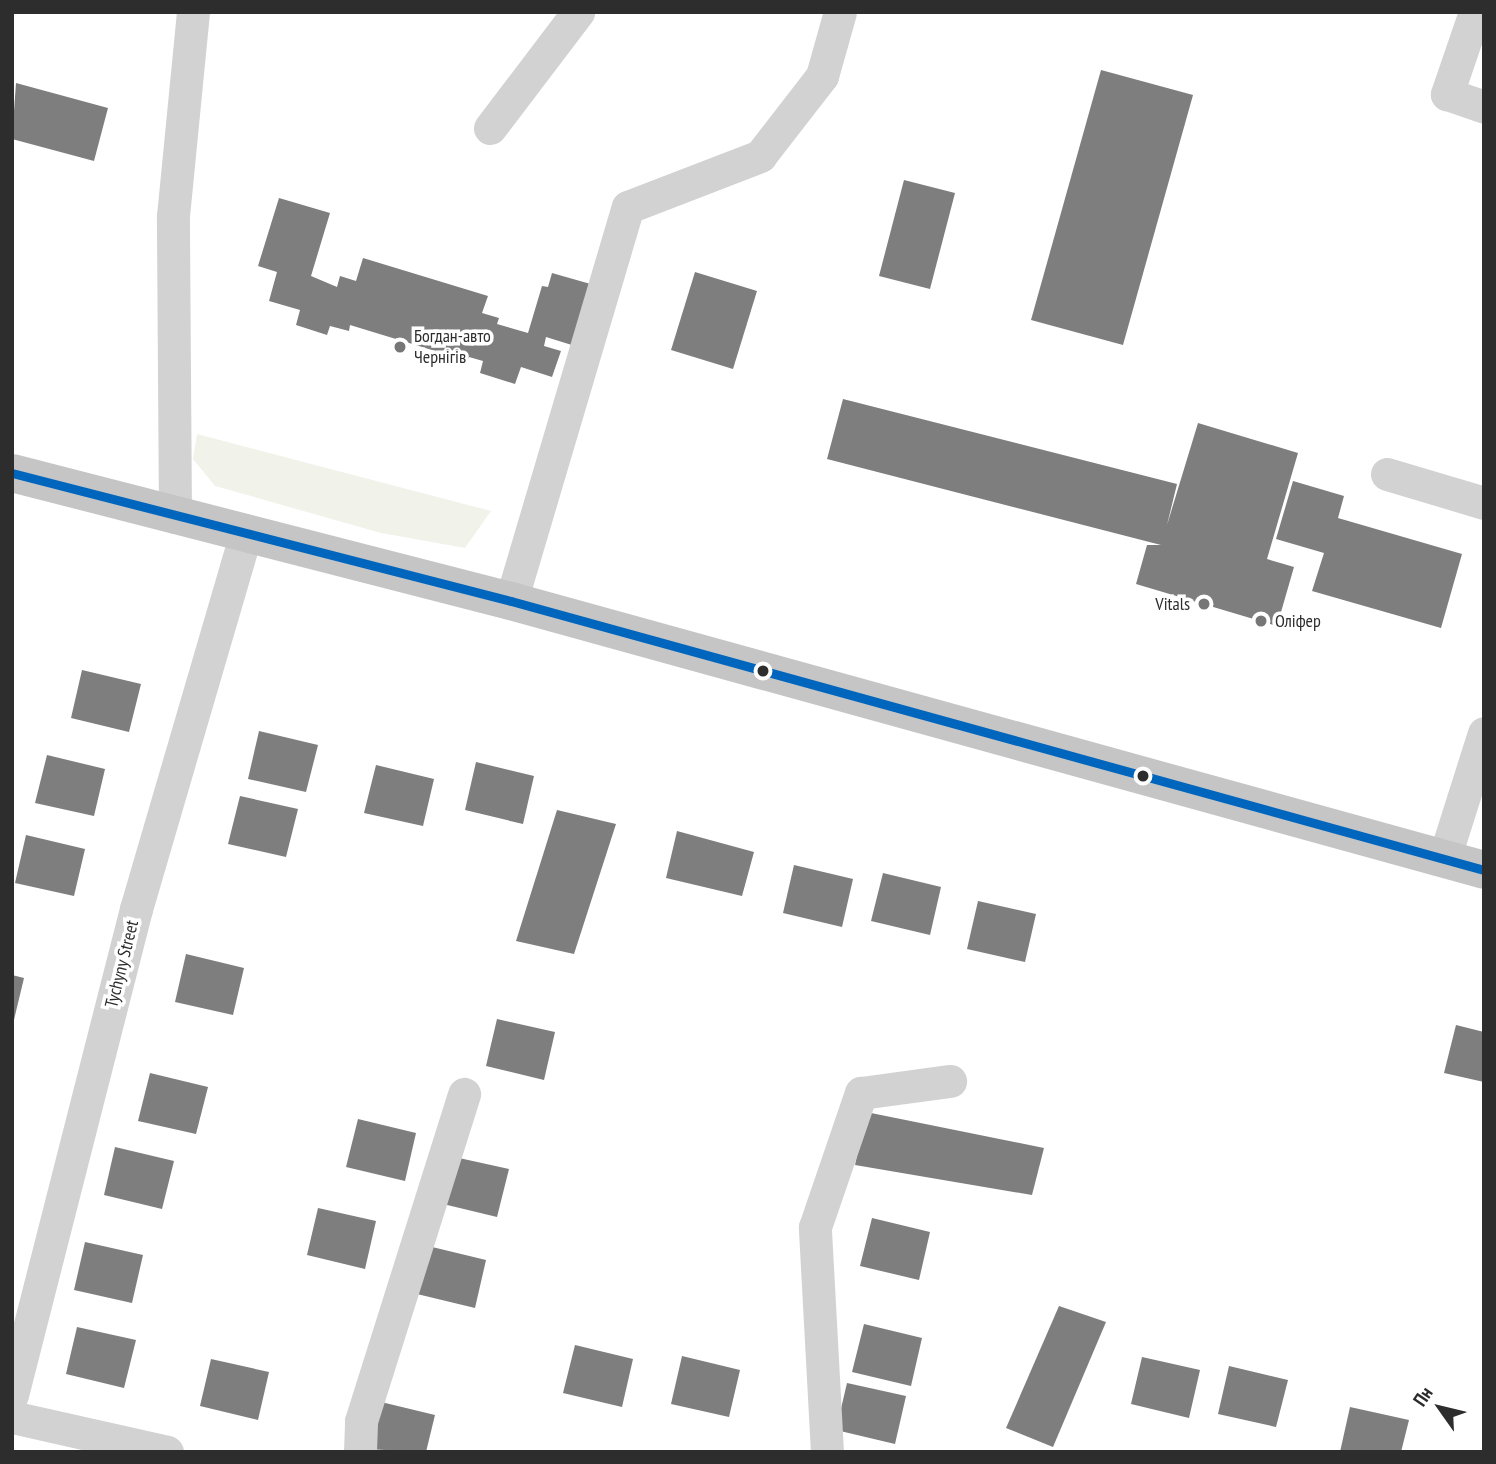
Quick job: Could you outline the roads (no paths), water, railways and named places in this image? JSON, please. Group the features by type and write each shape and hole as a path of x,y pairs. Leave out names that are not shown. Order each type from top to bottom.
{"main road":[{"path":"12,473 245,536 511,601 1484,870"}],"street":[{"path":"175,517 173,216 193,12"},
{"path":"490,128 578,12"},
{"path":"511,601 628,207 760,156 822,76 840,12"},
{"path":"1475,12 1447,94 1484,107"},
{"path":"1387,474 1484,503"},
{"name":"Tychyny Street","path":"12,1395 136,909 245,536"},
{"path":"1444,859 1484,733"},
{"path":"827,1452 815,1227 861,1093 950,1081"},
{"path":"360,1452 361,1421 464,1094"},
{"path":"12,1418 167,1452"}],"place":[{"name":"Богдан-авто Чернігів","path":"400,347"},
{"name":"Vitals","path":"1204,604"},
{"name":"Оліфер","path":"1261,621"}]}
